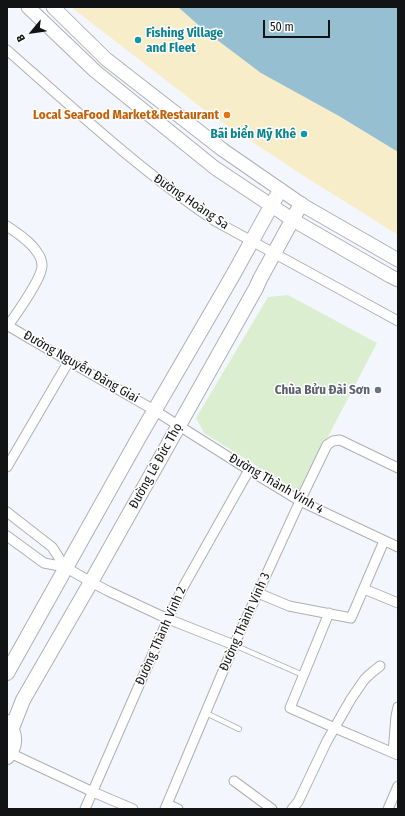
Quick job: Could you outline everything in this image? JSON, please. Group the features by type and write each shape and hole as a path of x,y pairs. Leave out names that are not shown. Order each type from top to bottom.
{"main road":[{"path":"28,7 95,71 215,168 293,220 398,280"},
{"path":"53,7 106,59 223,150 302,204 398,260"},
{"path":"7,673 65,567 233,275 280,190"},
{"name":"Đường Lê Đức Thọ","path":"10,725 302,204"},
{"path":"9,755 13,748 14,741 14,735 10,725"}],"street":[{"name":"Đường Hoàng Sa","path":"7,50 121,150 191,204 216,221 398,321"},
{"path":"7,226 37,251 41,258 42,266 41,273 21,307 7,326"},
{"name":"Đường Nguyễn Đăng Giai","path":"7,326 179,425"},
{"path":"7,467 69,361"},
{"name":"Đường Thành Vinh 4","path":"179,425 300,501 398,547"},
{"name":"Đường Thành Vinh 3","path":"166,807 234,645 327,445 333,441 340,440 398,468"},
{"name":"Đường Thành Vinh 2","path":"85,809 182,589 249,470"},
{"path":"7,512 52,547 65,567"},
{"path":"7,536 44,563 65,567 108,592 168,619 234,645"},
{"path":"258,593 289,606 351,618 384,541"},
{"path":"364,589 398,603"},
{"path":"329,613 290,708 396,754 396,716 398,707"},
{"path":"292,809 298,802 327,741 351,699 361,683 380,666"},
{"path":"9,755 133,809"},
{"path":"234,781 272,809"},
{"path":"388,809 398,786"},
{"path":"166,807 178,809"}],"lane":[{"path":"234,645 304,675"},
{"path":"206,713 239,729"}],"green space":[{"path":"288,295 377,343 299,492 204,433 196,418 268,297"}],"sand":[{"name":"Bãi biển Mỹ Khê","path":"71,7 178,7 204,30 398,152 398,235 211,115"}],"water":[{"path":"178,7 398,7 398,152 339,116 261,73 204,30"}],"place":[{"name":"Fishing Village and Fleet","path":"138,40"},
{"name":"Local SeaFood Market&Restaurant","path":"227,115"},
{"name":"Bãi biển Mỹ Khê","path":"304,134"},
{"name":"Chùa Bửu Đài Sơn","path":"378,390"}]}
